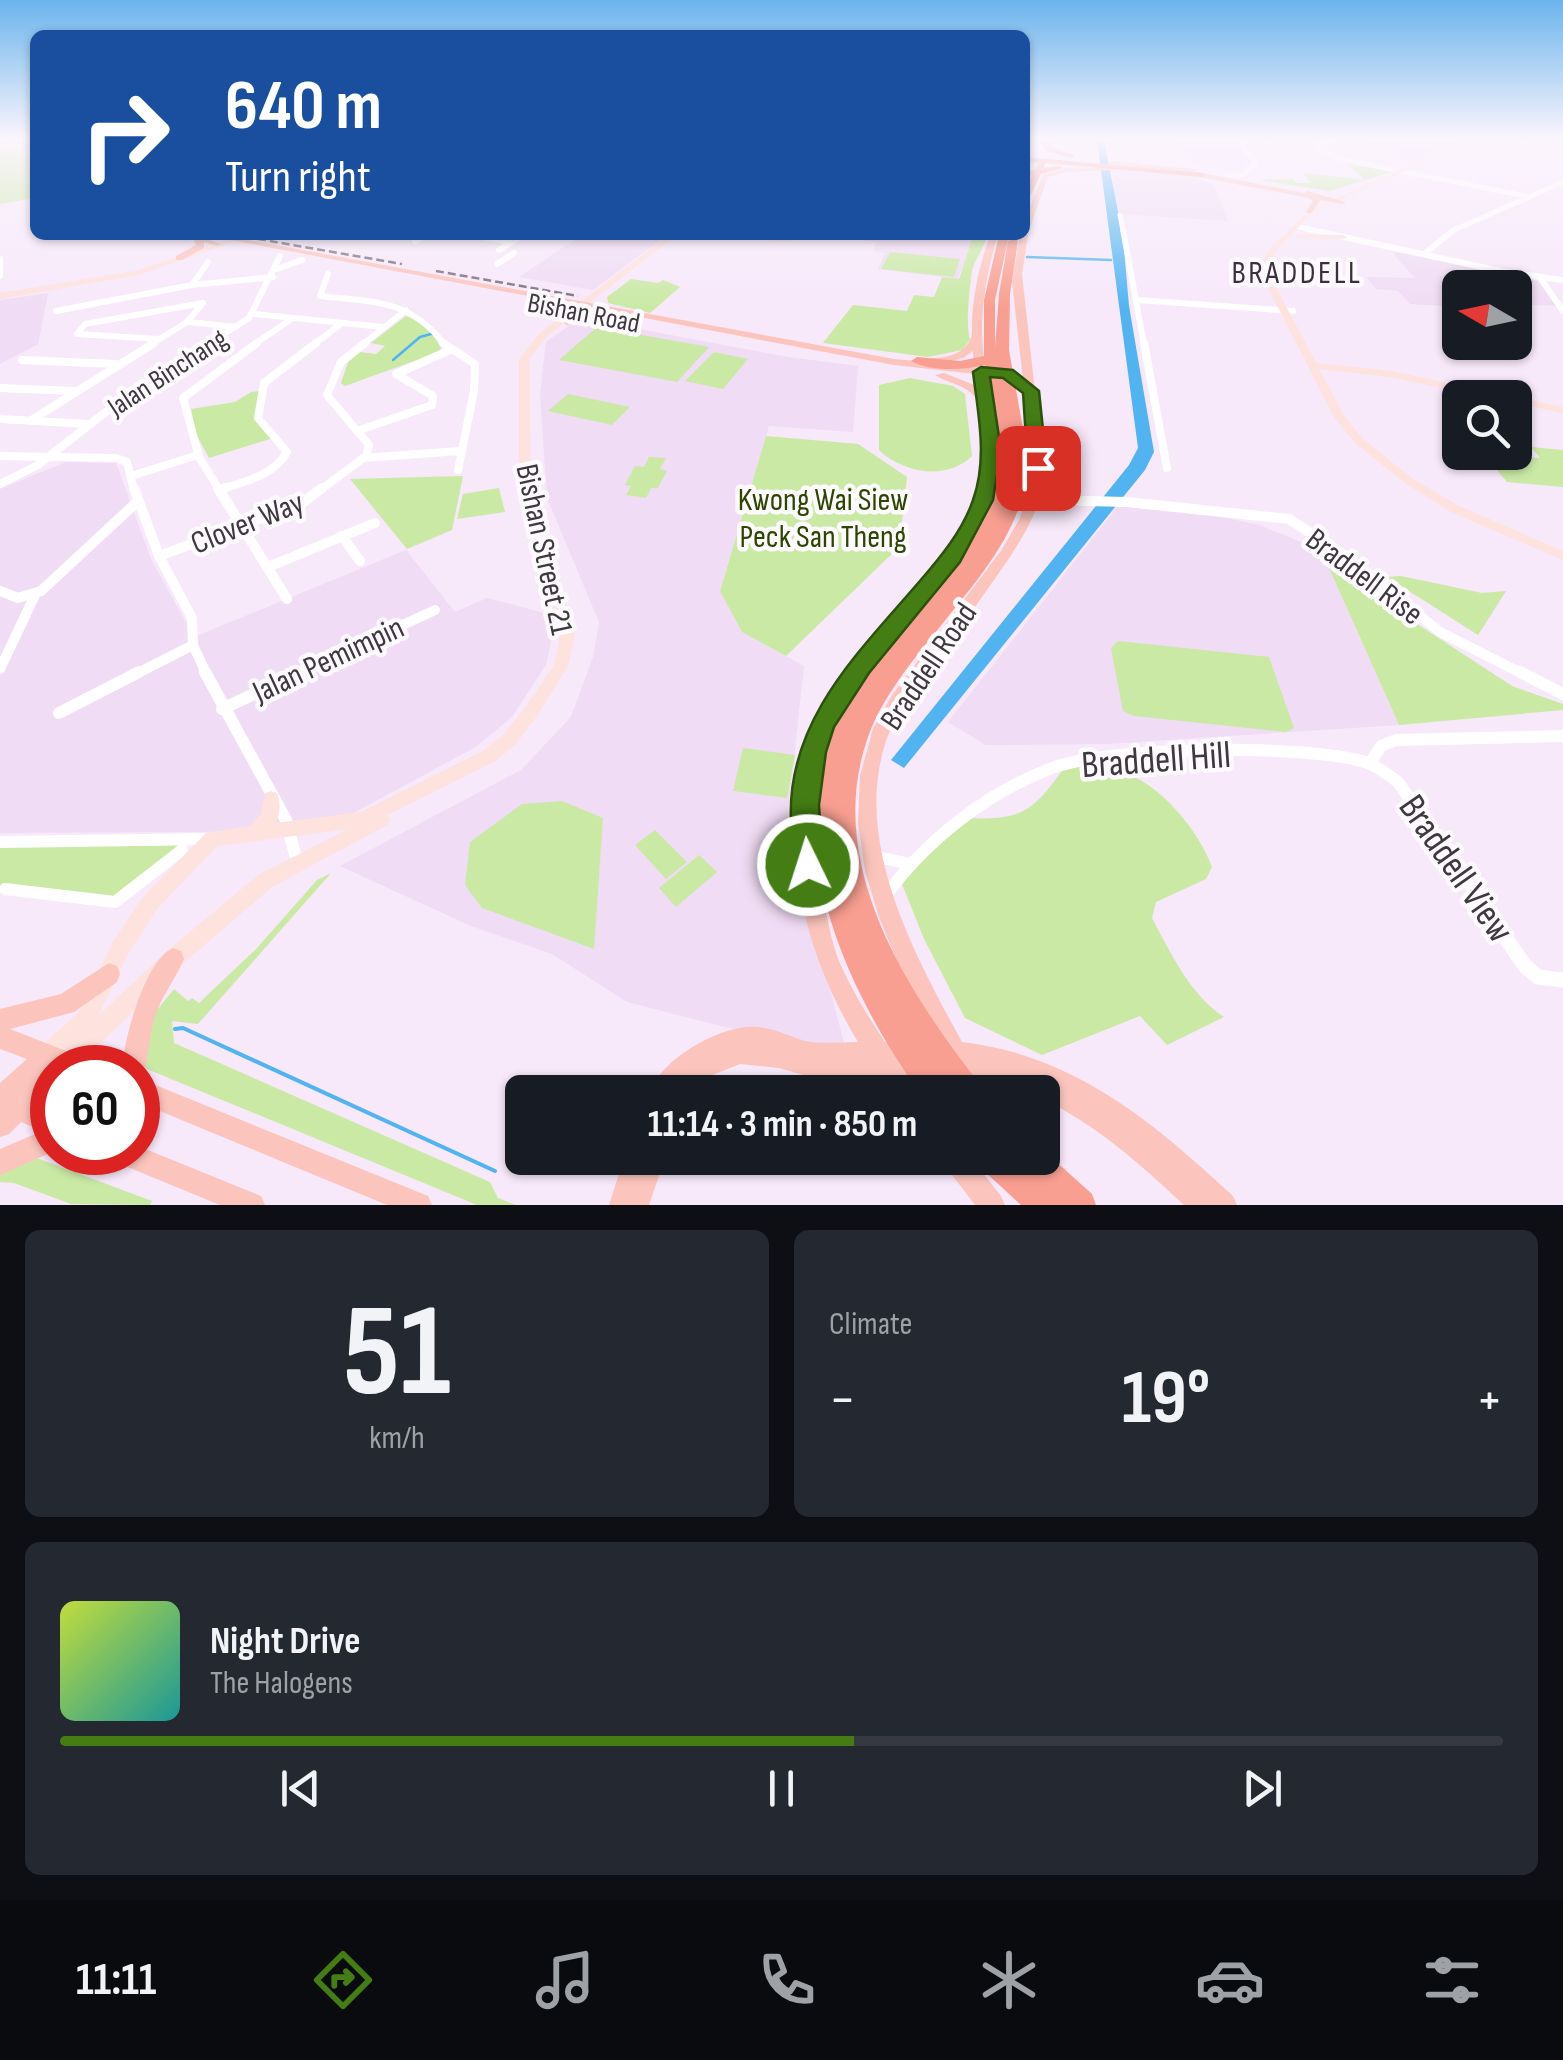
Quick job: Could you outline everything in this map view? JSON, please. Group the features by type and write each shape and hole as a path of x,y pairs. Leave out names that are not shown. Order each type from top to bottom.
{"highway":[{"path":"914,366 981,370 992,358 998,346 1003,240"},
{"path":"1002,271 1004,240"},
{"name":"Braddell Road","path":"883,680 968,583 1012,507 1020,472 1018,432 1004,352 1004,240"},
{"name":"Braddell Road","path":"883,680 979,540 998,504 1006,460 1018,432 988,326 1002,271"},
{"path":"998,346 1008,348 1018,341"},
{"path":"953,557 984,519 1000,486 1006,460"},
{"path":"883,680 847,714 839,736 826,792 826,846 832,881 859,960 907,1055 923,1075"},
{"path":"883,680 856,742 850,767 845,818 851,862 865,913 888,965 928,1036 958,1075"},
{"path":"1011,1175 1043,1205"},
{"path":"1049,1175 1082,1205"}],"main road":[{"path":"1312,196 1317,200 1314,215"},
{"path":"1328,196 1342,199"},
{"path":"1328,196 1342,199"},
{"path":"179,258 216,240"},
{"name":"Braddell Road","path":"893,1075 825,952 805,843 806,791 812,752 833,702 953,557 978,515 988,486 992,450 977,337 980,281 1001,240"},
{"name":"Braddell Road","path":"964,1075 906,956 884,899 873,856 868,792 882,727 899,698 946,641 1018,538 1034,505 1039,482 1018,432 1031,391 1002,271 1019,240"},
{"path":"206,258 250,241"},
{"name":"Bishan Road","path":"250,241 581,308 914,366"},
{"name":"Bishan Road","path":"250,241 280,256 581,308"},
{"path":"1002,271 1018,341 1021,370 1014,376 1031,391"},
{"path":"555,306 562,322 604,312 599,300 603,294"},
{"name":"Bishan Road","path":"604,312 916,365 1014,376"},
{"path":"914,366 961,356 973,347 977,337"},
{"path":"784,341 914,366 968,384 980,394 986,408"},
{"path":"135,1045 150,996 173,959"},
{"path":"0,1020 66,1004 108,974"},
{"path":"0,1037 30,1051"},
{"path":"677,1075 719,1045 757,1038 813,1054 884,1063"},
{"path":"694,1075 702,1067 740,1052 779,1056 824,1069 958,1059 1032,1068 1080,1088 1159,1144 1224,1205"},
{"path":"958,1059 1077,1103 1157,1161 1203,1205"},
{"path":"4,1109 30,1089"},
{"path":"160,1099 418,1205"},
{"path":"4,1109 30,1117"},
{"path":"0,1162 30,1149"},
{"path":"160,1167 252,1205"},
{"path":"622,1205 631,1175"},
{"path":"636,1205 646,1175"},
{"path":"968,1175 992,1205"},
{"path":"1018,1175 1035,1205"}],"street":[{"path":"1348,196 1314,215 1264,263 1266,277 1318,368 1354,427 1413,480 1563,553"},
{"path":"1342,199 1348,196"},
{"path":"1463,226 1532,196"},
{"path":"1428,254 1463,226 1524,197"},
{"path":"1120,215 1167,468"},
{"path":"1314,215 1323,226 1340,235"},
{"path":"1301,228 1563,279"},
{"path":"0,295 115,276 179,258 216,240"},
{"path":"0,295 117,278 206,258 217,240"},
{"path":"506,240 513,241"},
{"path":"581,308 669,240"},
{"path":"581,308 670,240"},
{"path":"496,264 514,254 499,250 513,241"},
{"name":"Jalan Binchang","path":"16,477 253,314 280,256"},
{"name":"Jalan Binchang","path":"192,285 206,258"},
{"path":"0,259 4,266 0,276"},
{"name":"Jalan Binchang","path":"56,311 274,274 289,262 302,260"},
{"path":"328,274 320,296 393,304 429,324 450,350 474,362 477,372 458,470"},
{"path":"1545,278 1563,300"},
{"path":"1545,278 1563,311"},
{"path":"138,280 141,295"},
{"path":"81,306 84,292"},
{"path":"1137,299 1287,309"},
{"path":"30,421 187,322 203,303 85,324 77,334 158,339"},
{"name":"Bishan Street 21","path":"212,839 362,819 463,771 509,740 554,680 566,650 568,624 525,483 522,371 536,342 581,308"},
{"path":"363,458 370,447 327,395 339,364 406,310"},
{"path":"253,314 384,327"},
{"path":"288,598 198,455 184,395 294,318"},
{"path":"187,322 237,327"},
{"name":"Bishan Street 21","path":"83,1045 233,905 297,862 501,758 530,729 569,670 577,627 529,484 526,369 540,342 562,322"},
{"path":"219,490 258,477 286,458 287,452 258,418 264,384 342,323"},
{"path":"357,431 435,402 433,396 396,376 397,372 450,350"},
{"path":"22,360 117,364"},
{"path":"1318,368 1442,388"},
{"path":"1318,368 1392,374 1442,385"},
{"path":"0,388 75,391"},
{"path":"1532,406 1563,412"},
{"path":"0,419 90,424"},
{"path":"363,458 460,451"},
{"path":"0,456 123,459 131,476 198,455"},
{"path":"14,457 20,466 16,477"},
{"path":"0,484 72,457"},
{"name":"Clover Way","path":"159,556 302,503 363,458"},
{"name":"Jalan Pemimpin","path":"131,476 159,556 192,618 193,644 222,709 289,828 297,862"},
{"name":"Braddell Rise","path":"1039,482 1056,494 1094,499"},
{"name":"Braddell Rise","path":"1034,505 1049,500 1126,500 1289,520 1353,561 1440,632 1563,691"},
{"path":"0,669 35,595 137,502"},
{"path":"268,567 375,523"},
{"path":"342,536 360,561"},
{"path":"0,591 15,598 35,595"},
{"name":"Jalan Pemimpin","path":"222,709 435,610"},
{"path":"58,713 193,644"},
{"name":"Braddell View","path":"1563,736 1396,740 1381,746 1370,764 1398,782 1408,794 1525,966 1538,977 1563,980"},
{"name":"Braddell Hill","path":"884,899 910,864 968,817 1054,768 1089,759 1284,752 1370,764"},
{"path":"256,832 270,817 271,798"},
{"path":"0,842 212,839"},
{"path":"72,1045 150,903 212,839"},
{"path":"5,888 115,902 182,850"},
{"path":"873,856 910,864"}],"shaded area":[{"path":"1115,196 1218,196 1228,221 1118,214"},
{"path":"574,240 660,240 593,290 519,277"},
{"path":"860,240 971,240 958,279 878,269 885,253 873,251 877,242"},
{"path":"1396,252 1484,270 1442,270 1442,306 1410,304 1398,291 1376,289 1366,277 1415,278 1394,255"},
{"path":"1532,280 1538,281 1558,306 1532,305"},
{"path":"48,293 38,344 0,364 0,300"},
{"path":"580,318 788,357 858,366 853,432 769,426 720,590 742,632 804,666 787,821 845,1047 812,1049 627,1002 552,954 471,926 340,866 521,770 571,717 593,657 599,622 547,498 540,394 546,342"},
{"path":"66,462 116,463 151,559 194,637 406,550 455,612 487,598 548,614 554,627 546,665 512,717 474,748 320,831 0,833 0,489"},
{"path":"1119,505 1204,513 1259,525 1321,550 1399,725 1106,744 986,745 948,722"}],"green space":[{"path":"0,196 30,196 30,199 0,204"},
{"path":"971,240 986,240 972,271 970,340 962,350 928,357 823,343 853,305 907,311 914,295 934,297 942,277 959,279"},
{"path":"890,252 960,259 954,277 881,269"},
{"path":"631,279 658,283 663,280 680,287 650,313 608,303 607,297"},
{"path":"406,316 426,324 441,348 439,352 345,386 341,383 348,362 360,352 376,354 385,346 371,343"},
{"path":"597,327 709,347 677,382 559,360"},
{"path":"714,352 748,359 723,389 685,381"},
{"path":"910,378 953,386 965,394 972,456 962,464 937,471 912,469 879,450 879,385"},
{"path":"261,391 257,418 273,438 209,458 196,434 191,409 235,402"},
{"path":"568,394 630,407 612,425 548,411"},
{"name":"Kwong Wai Siew Peck San Theng","path":"766,436 858,444 907,477 899,547 786,656 742,632 720,591"},
{"path":"1532,447 1563,450 1563,487 1507,482 1497,470 1532,470 1532,457 1540,458"},
{"path":"649,457 666,458 660,469 667,471 658,488 651,488 646,498 626,495 631,486 625,485 635,466 644,467"},
{"path":"463,476 452,530 407,549 350,479"},
{"path":"499,488 505,512 457,519 463,494"},
{"path":"1321,550 1376,597 1512,686 1563,704 1563,710 1399,725"},
{"path":"1401,576 1482,593 1506,591 1478,635 1387,577"},
{"path":"1118,641 1269,657 1294,728 1286,732 1134,716 1123,711 1111,648"},
{"path":"743,748 795,755 787,798 733,791"},
{"path":"1067,764 1122,772 1150,786 1188,824 1212,867 1206,879 1156,902 1152,918 1191,985 1224,1017 1167,1045 1140,1016 1042,1055 965,1018 924,939 900,879 969,818 1004,817 1027,809"},
{"path":"562,801 603,818 594,949 482,908 465,885 470,842 522,804"},
{"path":"655,830 687,862 666,879 635,845"},
{"path":"192,839 115,902 0,888 0,846"},
{"path":"699,855 717,872 676,907 659,888"},
{"path":"331,873 198,1024 172,1021 174,1043 490,1182 498,1198 516,1205 477,1205 160,1074 160,1045 145,1045 152,1016 174,989 188,1001 192,998 199,1003 257,948 317,880"},
{"path":"30,1158 30,1175 82,1175 152,1201 150,1205 71,1204 14,1183 0,1182 0,1168"}],"water":[{"path":"1104,196 1115,196 1123,237 1129,306 1154,452 1145,470 904,768 891,760 1129,465 1138,448"}],"waterway":[{"path":"1027,257 1111,260"},
{"path":"393,360 420,337 431,334"},
{"path":"175,1029 183,1028 495,1171"}],"railway":[{"path":"264,240 402,264"},
{"path":"436,271 578,296"}],"district":[{"name":"BRADDELL","path":"1297,272"}],"route":[{"path":"808,865 804,805 812,752 833,702 953,557 978,515 988,486 992,450 981,372 1008,374 1031,391 1038,468"}]}
